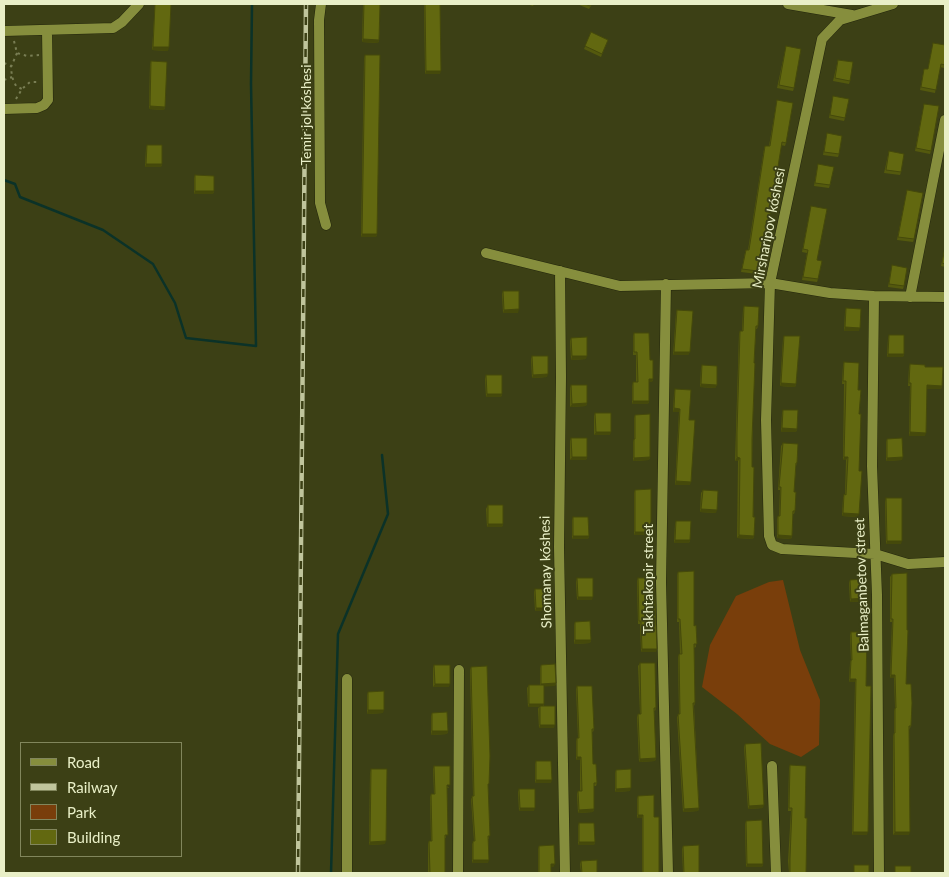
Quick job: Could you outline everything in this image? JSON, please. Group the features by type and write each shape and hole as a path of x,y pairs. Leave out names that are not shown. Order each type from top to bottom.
{"street":[{"path":"4,31 113,28 122,22 139,4"},
{"name":"Temir jol kóshesi","path":"321,4 319,20 320,203 326,225"},
{"path":"788,4 856,15"},
{"name":"Mirsharipov kóshesi","path":"875,554 782,549 772,545 769,536 766,420 770,283 822,39 840,20 893,4"},
{"path":"4,109 37,108 44,105 48,100 47,30"},
{"path":"910,297 945,120"},
{"path":"486,253 620,286 770,283 874,296 945,297"},
{"name":"Shomanay kóshesi","path":"560,271 559,547 565,873"},
{"name":"Takhtakopir street","path":"666,284 661,582 668,873"},
{"name":"Balmaganbetov street","path":"874,296 872,466 877,595 879,873"},
{"path":"875,554 908,564 945,562"},
{"path":"458,873 460,670"},
{"path":"347,679 347,873"},
{"path":"772,766 776,873"}],"path":[{"path":"16,31 14,42 18,53 11,67 12,77 16,86 22,88"},
{"path":"18,53 27,56 38,56 47,51"},
{"path":"4,63 11,67"},
{"path":"4,80 12,77"},
{"path":"16,108 16,98 22,88 30,82 48,82"}],"green space":[{"path":"783,580 800,650 820,700 819,745 801,757 770,744 737,714 702,687 710,645 736,596 769,582"}],"building":[{"path":"155,4 171,4 169,47 153,47"},
{"path":"364,4 380,4 379,40 363,39"},
{"path":"425,4 440,4 441,71 426,71"},
{"path":"591,32 608,40 602,54 585,46"},
{"path":"933,43 945,45 945,65 941,64 936,90 921,87 924,69 928,69"},
{"path":"786,46 801,49 794,88 779,85"},
{"path":"365,55 380,55 377,234 362,234"},
{"path":"838,60 853,62 850,81 835,78"},
{"path":"151,61 167,62 165,107 150,106"},
{"path":"833,96 849,99 845,118 830,115"},
{"path":"777,100 793,103 786,143 782,142 765,246 762,246 758,271 742,269 746,250 749,250 765,146 770,146"},
{"path":"924,104 939,106 931,151 916,148"},
{"path":"827,133 842,136 839,154 824,152"},
{"path":"147,145 162,145 162,164 146,164"},
{"path":"889,151 904,154 901,172 886,170"},
{"path":"818,164 834,167 830,185 815,183"},
{"path":"195,175 214,176 214,191 195,191"},
{"path":"907,190 923,193 914,239 898,237"},
{"path":"811,206 827,209 817,260 822,261 818,279 803,277 808,250 803,249"},
{"path":"945,248 945,264 942,263"},
{"path":"892,265 907,268 904,286 889,284"},
{"path":"503,291 519,291 519,309 504,310"},
{"path":"744,306 759,307 754,363 752,439 754,536 739,535 740,458 737,457 737,432 740,331 743,331"},
{"path":"846,308 861,309 860,328 845,327"},
{"path":"677,310 693,311 690,352 674,352"},
{"path":"634,333 649,333 650,360 653,360 653,379 649,379 649,401 633,401 633,382 638,382 637,352 634,352"},
{"path":"889,335 904,335 904,354 888,354"},
{"path":"784,336 800,336 796,384 781,383"},
{"path":"587,337 587,356 572,356 571,338"},
{"path":"532,356 548,356 548,374 533,375"},
{"path":"844,362 859,363 858,390 861,390 859,414 861,414 859,471 862,471 859,514 843,513 848,457 844,457 846,381 843,381"},
{"path":"910,364 925,365 925,367 943,367 942,386 927,385 926,433 910,432"},
{"path":"702,365 717,366 717,385 701,384"},
{"path":"486,375 502,375 502,394 487,394"},
{"path":"571,385 587,385 587,403 572,404"},
{"path":"675,389 691,390 689,420 695,420 691,482 676,481 680,409 674,408"},
{"path":"783,410 798,410 797,429 782,428"},
{"path":"595,413 611,413 611,432 596,432"},
{"path":"650,414 650,457 634,458 635,415"},
{"path":"571,438 587,438 587,457 572,457"},
{"path":"902,438 903,457 887,458 887,439"},
{"path":"783,443 798,444 792,536 778,535 781,487 779,487"},
{"path":"651,489 651,532 635,532 635,490"},
{"path":"703,490 718,491 717,510 701,509"},
{"path":"886,498 902,498 902,541 887,541"},
{"path":"488,505 503,505 503,524 488,524"},
{"path":"573,517 588,517 589,536 573,536"},
{"path":"676,521 691,521 690,540 675,540"},
{"path":"694,571 694,626 696,625 697,644 694,644 695,703 693,703 699,808 684,809 678,714 680,714 679,654 682,654 680,619 678,619 678,572"},
{"path":"907,573 908,630 906,684 911,684 912,703 911,726 909,726 910,832 895,832 894,733 896,708 895,675 891,675 892,574"},
{"path":"577,578 593,578 593,597 578,597"},
{"path":"638,578 654,578 657,649 642,649"},
{"path":"866,579 866,598 851,599 850,580"},
{"path":"535,589 551,589 551,608 536,608"},
{"path":"590,621 591,640 575,640 575,622"},
{"path":"851,632 867,632 866,686 871,686 868,832 853,832 856,679 850,679 852,660"},
{"path":"640,663 655,663 656,758 640,759 638,714 641,714"},
{"path":"555,664 556,683 541,684 541,665"},
{"path":"434,665 450,665 450,684 435,684"},
{"path":"487,666 490,756 488,784 489,860 473,860 473,841 475,841 472,796 474,796 471,667"},
{"path":"529,685 544,685 544,704 529,704"},
{"path":"577,686 592,686 593,764 596,764 597,783 594,783 594,809 579,810 578,791 582,791 581,757 577,757 577,738 579,738"},
{"path":"384,691 384,710 368,710 368,692"},
{"path":"540,706 555,706 555,725 540,725"},
{"path":"447,712 448,731 432,731 432,713"},
{"path":"761,743 764,805 749,806 745,744"},
{"path":"536,761 551,761 552,780 536,780"},
{"path":"790,765 806,766 806,873 790,873 792,808 789,808"},
{"path":"434,766 450,766 450,785 447,785 448,835 445,835 445,873 430,873 429,841 432,841 431,794 435,794"},
{"path":"371,769 387,769 386,841 370,842"},
{"path":"631,769 631,788 616,789 616,770"},
{"path":"519,789 535,789 535,808 520,808"},
{"path":"654,795 654,817 659,817 659,873 643,873 643,815 638,815 638,796"},
{"path":"762,820 763,864 747,864 746,821"},
{"path":"579,823 594,823 595,842 579,842"},
{"path":"554,845 555,864 551,864 551,873 539,873 539,846"},
{"path":"699,845 699,873 684,873 683,846"},
{"path":"597,860 597,873 582,873 581,861"},
{"path":"854,865 869,865 869,873 854,873"},
{"path":"895,866 911,866 911,873 895,873"}],"waterway":[{"path":"4,180 15,184 20,197 103,230 153,264 175,303 186,338 256,346 251,84 252,4"},
{"path":"331,873 338,634 388,514 382,455"}],"railway":[{"path":"298,873 306,4"}]}
